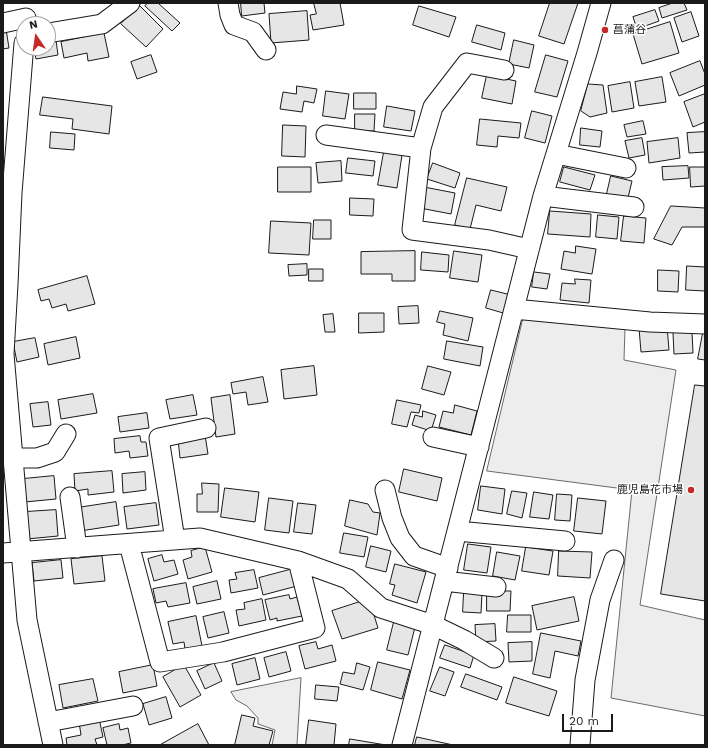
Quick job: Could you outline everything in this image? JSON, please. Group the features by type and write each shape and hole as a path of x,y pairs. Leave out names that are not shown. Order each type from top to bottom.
{"street":[{"path":"56,32 102,24 130,3"},
{"path":"228,3 230,15 234,25 252,32 266,50"},
{"path":"402,745 543,196 601,3"},
{"path":"3,23 25,15"},
{"path":"23,56 8,193 8,284 4,354 10,466 12,553 53,745"},
{"path":"504,70 467,63 433,107 421,148 412,230 489,240 529,249"},
{"path":"326,135 421,148"},
{"path":"556,154 626,168"},
{"path":"543,196 634,207"},
{"path":"514,309 650,322 705,324"},
{"path":"175,540 158,438 206,428"},
{"path":"10,466 55,452 66,434"},
{"path":"433,437 479,447"},
{"path":"385,490 392,518 400,538 414,556 446,574 496,587"},
{"path":"70,497 77,548"},
{"path":"457,531 565,541"},
{"path":"12,553 200,538 298,561 348,578 381,608 433,625 464,640 494,658"},
{"path":"130,544 160,662 223,652 315,628 298,561"},
{"path":"580,745 585,680 600,600 614,560"},
{"path":"48,722 133,706"}],"shaded area":[{"path":"525,311 625,328 624,360 676,370 640,605 705,620 705,716 611,698 632,490 487,471"},
{"path":"301,678 297,745 272,745 275,730 258,724 258,718 247,706 236,700 231,692"}],"building":[{"path":"148,3 158,3 180,23 172,31 145,6"},
{"path":"241,3 264,3 265,13 242,16"},
{"path":"314,3 340,3 344,25 313,30 310,15 316,14"},
{"path":"550,3 578,3 564,44 539,36"},
{"path":"673,3 684,3 687,10 662,18 659,8"},
{"path":"139,5 163,29 146,47 121,24"},
{"path":"419,6 456,17 449,37 413,25"},
{"path":"655,10 659,21 637,29 633,17"},
{"path":"307,11 309,40 271,43 269,14"},
{"path":"691,12 699,36 682,42 674,18"},
{"path":"670,22 679,53 642,64 633,34"},
{"path":"477,25 505,33 501,50 472,42"},
{"path":"3,29 6,29 9,48 3,49"},
{"path":"104,33 109,57 88,61 87,53 64,58 61,42"},
{"path":"56,40 58,55 56,55"},
{"path":"514,40 534,45 529,68 509,64"},
{"path":"151,55 157,72 137,79 131,62"},
{"path":"546,55 568,61 557,97 535,92"},
{"path":"35,56 52,56 36,59"},
{"path":"700,61 705,74 705,85 679,96 670,73"},
{"path":"487,75 516,81 512,104 482,98"},
{"path":"662,77 666,102 639,106 635,82"},
{"path":"630,82 634,108 612,112 608,86"},
{"path":"588,84 603,85 607,113 590,117 581,111"},
{"path":"297,86 317,89 314,103 304,101 302,112 280,109 283,92 296,94"},
{"path":"326,91 349,94 345,119 323,116"},
{"path":"354,93 376,93 376,109 354,109"},
{"path":"705,94 705,122 693,127 684,102"},
{"path":"43,97 112,106 109,134 72,129 73,119 40,115"},
{"path":"387,106 415,111 411,131 384,127"},
{"path":"532,111 552,116 545,143 525,138"},
{"path":"355,114 375,114 374,131 355,131"},
{"path":"480,119 521,123 519,138 498,136 497,147 477,145"},
{"path":"643,121 646,134 627,137 624,125"},
{"path":"283,125 306,126 305,157 282,156"},
{"path":"581,128 602,131 600,147 580,145"},
{"path":"51,132 75,134 74,150 50,148"},
{"path":"705,132 705,152 689,153 687,133"},
{"path":"642,138 645,155 629,158 625,141"},
{"path":"678,138 680,158 649,163 647,142"},
{"path":"384,152 402,155 397,188 378,185"},
{"path":"348,158 375,161 373,176 346,173"},
{"path":"341,161 342,181 318,183 316,163"},
{"path":"433,163 460,173 455,188 427,179"},
{"path":"688,166 689,178 663,180 662,167"},
{"path":"278,167 311,167 311,192 278,192"},
{"path":"564,167 595,175 590,190 560,182"},
{"path":"690,167 705,167 705,186 691,187"},
{"path":"611,176 632,181 627,202 606,198"},
{"path":"467,178 507,187 501,211 476,205 470,229 455,225"},
{"path":"424,187 455,193 451,214 420,208"},
{"path":"350,198 374,199 373,216 350,215"},
{"path":"671,206 705,208 705,227 682,227 672,245 654,239"},
{"path":"550,211 591,214 590,237 548,234"},
{"path":"598,215 619,217 617,239 596,237"},
{"path":"624,216 646,218 644,243 621,241"},
{"path":"314,220 331,220 331,239 313,239"},
{"path":"271,221 311,223 309,255 269,253"},
{"path":"576,246 596,249 592,274 561,269 564,251 575,253"},
{"path":"415,251 415,281 392,281 392,274 361,274 361,252"},
{"path":"454,251 482,255 478,282 450,278"},
{"path":"422,252 449,255 448,272 421,270"},
{"path":"307,264 307,275 289,276 288,265"},
{"path":"687,266 705,267 705,291 686,290"},
{"path":"309,269 323,269 323,281 309,281"},
{"path":"658,270 679,271 678,292 658,291"},
{"path":"534,272 550,274 547,289 532,287"},
{"path":"87,276 95,304 68,311 66,304 52,308 49,299 41,301 38,290"},
{"path":"575,279 591,280 589,303 560,300 562,283 575,284"},
{"path":"491,290 515,296 510,315 486,308"},
{"path":"418,306 419,323 399,324 398,307"},
{"path":"440,311 473,318 468,341 443,335 445,324 437,322"},
{"path":"359,313 384,313 384,332 359,333"},
{"path":"333,314 335,332 325,332 323,315"},
{"path":"667,326 669,350 641,352 639,328"},
{"path":"692,332 693,353 674,354 673,333"},
{"path":"703,333 705,333 705,360 698,359"},
{"path":"76,337 80,358 48,365 44,344"},
{"path":"35,338 39,357 17,362 13,342"},
{"path":"447,341 483,347 480,366 444,359"},
{"path":"314,366 317,395 284,399 281,370"},
{"path":"428,366 451,372 444,395 422,389"},
{"path":"263,377 268,402 248,405 246,392 233,394 231,383"},
{"name":"鹿児島花市場","path":"695,385 705,386 705,601 661,594"},
{"path":"93,394 97,413 61,419 58,400"},
{"path":"193,395 197,415 170,419 166,400"},
{"path":"230,395 235,434 216,437 211,398"},
{"path":"397,400 421,405 419,413 411,412 407,427 392,424"},
{"path":"48,402 51,425 33,427 30,404"},
{"path":"455,405 477,411 471,435 439,427 443,411 453,413"},
{"path":"423,411 436,415 431,431 412,425 415,415 422,417"},
{"path":"147,413 149,428 120,432 118,417"},
{"path":"205,435 208,454 180,458 178,439"},
{"path":"140,436 141,442 146,442 148,456 130,458 129,451 115,453 114,439"},
{"path":"404,469 442,478 437,501 399,492"},
{"path":"112,471 114,492 88,495 88,489 75,491 74,474"},
{"path":"145,472 146,490 123,493 122,474"},
{"path":"54,476 56,499 25,502 23,479"},
{"path":"202,483 219,484 218,512 197,512 197,494 202,494"},
{"path":"481,486 505,489 502,514 478,510"},
{"path":"225,488 259,492 255,522 221,517"},
{"path":"512,491 527,493 522,518 507,514"},
{"path":"534,492 553,495 549,519 530,517"},
{"path":"557,494 572,495 570,521 555,520"},
{"path":"269,498 293,501 289,533 265,530"},
{"path":"578,498 606,501 602,534 574,531"},
{"path":"350,500 368,504 373,512 380,513 377,535 345,526"},
{"path":"116,502 119,525 80,531 77,508"},
{"path":"156,503 159,525 127,529 124,507"},
{"path":"298,503 316,505 312,534 294,532"},
{"path":"56,510 58,536 27,539 25,512"},
{"path":"344,533 368,537 364,557 340,553"},
{"path":"468,544 491,547 487,573 464,570"},
{"path":"371,546 391,551 386,572 366,567"},
{"path":"205,547 212,572 188,579 183,560 192,557 191,551"},
{"path":"526,547 553,551 549,575 522,571"},
{"path":"559,551 592,552 590,578 558,576"},
{"path":"497,552 520,556 515,580 493,576"},
{"path":"162,555 164,562 174,560 178,574 154,581 148,559"},
{"path":"102,556 105,581 74,584 71,559"},
{"path":"61,560 63,578 34,581 32,563"},
{"path":"395,564 426,572 417,603 392,595 395,585 390,584"},
{"path":"293,569 297,586 263,595 259,578"},
{"path":"254,570 258,588 231,593 229,580 237,579 235,573"},
{"path":"217,581 221,599 197,604 193,587"},
{"path":"186,583 190,603 168,607 166,601 156,603 153,589"},
{"path":"487,591 511,591 510,611 487,611"},
{"path":"464,592 482,593 481,613 463,612"},
{"path":"289,595 290,599 297,597 302,616 277,621 277,618 270,620 265,600"},
{"path":"574,597 579,621 537,630 532,606"},
{"path":"262,599 266,620 239,626 236,610 245,609 244,603"},
{"path":"369,599 378,628 342,639 332,611"},
{"path":"224,612 229,633 208,638 203,617"},
{"path":"508,615 531,615 531,632 507,632"},
{"path":"196,616 202,646 185,649 184,642 173,644 168,622"},
{"path":"394,622 415,627 408,655 387,650"},
{"path":"495,624 496,641 476,642 475,625"},
{"path":"541,633 581,641 578,656 555,651 550,678 533,674"},
{"path":"316,642 318,649 332,645 336,661 305,669 299,646"},
{"path":"532,642 532,661 509,662 508,643"},
{"path":"445,645 474,655 470,668 440,658"},
{"path":"286,652 291,671 269,677 264,658"},
{"path":"255,658 260,679 237,685 232,664"},
{"path":"378,662 410,670 402,699 371,690"},
{"path":"214,663 222,681 205,689 197,671"},
{"path":"357,663 370,667 363,690 340,684 343,672 354,674"},
{"path":"153,665 157,686 123,693 119,672"},
{"path":"184,665 201,695 180,707 163,677"},
{"path":"440,667 454,672 445,696 430,691"},
{"path":"466,674 502,687 497,700 461,687"},
{"path":"514,677 557,691 549,716 506,703"},
{"path":"93,679 98,701 63,708 59,685"},
{"path":"316,685 339,687 337,701 315,699"},
{"path":"166,697 172,718 149,725 143,704"},
{"path":"242,715 255,718 253,726 273,731 269,745 235,745"},
{"path":"99,718 103,737 95,739 97,745 67,745 66,738 81,735 79,722"},
{"path":"309,720 336,724 334,745 306,745"},
{"path":"119,724 120,730 128,728 131,743 122,745 107,745 103,728"},
{"path":"198,724 209,745 160,745"},
{"path":"417,737 453,745 415,745"},
{"path":"350,739 386,745 349,745"}],"place":[{"name":"菖蒲谷","path":"605,30"},
{"name":"鹿児島花市場","path":"691,490"}]}
